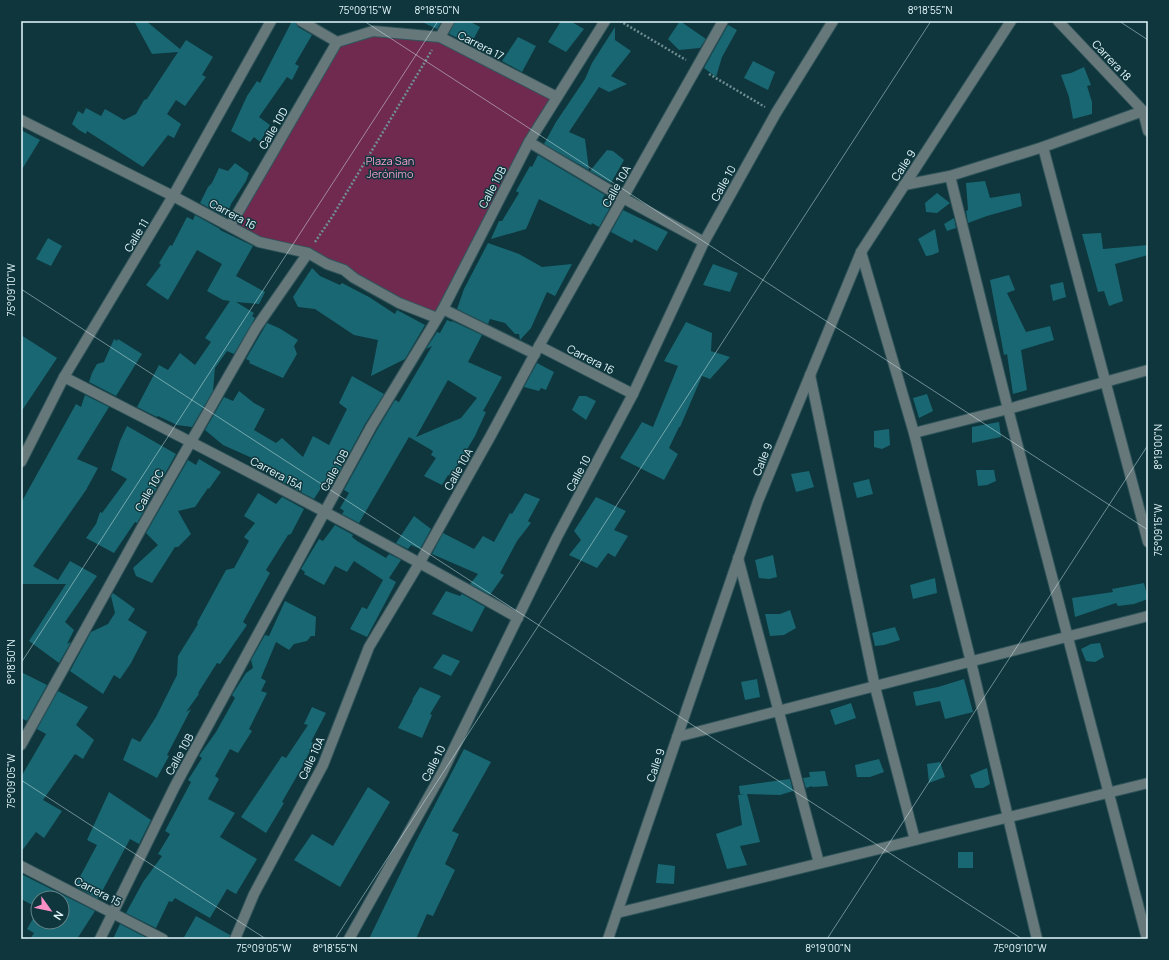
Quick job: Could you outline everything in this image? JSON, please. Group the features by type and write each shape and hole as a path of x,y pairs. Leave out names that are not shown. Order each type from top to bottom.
{"street":[{"name":"Calle 11","path":"21,462 64,377 173,196 271,21"},
{"path":"301,21 337,42"},
{"path":"440,37 449,21"},
{"name":"Calle 10B","path":"100,939 175,786 324,512 371,427 440,314 529,142 605,21"},
{"name":"Calle 10A","path":"235,939 254,894 323,765 369,647 420,562 537,350 723,21"},
{"name":"Calle 10","path":"349,939 442,773 557,537 633,394 704,242 776,113 833,21"},
{"name":"Calle 9","path":"608,939 758,501 861,252 1011,21"},
{"name":"Carrera 18","path":"1058,21 1146,114"},
{"name":"Carrera 17","path":"337,42 373,31 440,37 558,97"},
{"name":"Calle 10D","path":"230,226 337,42"},
{"path":"904,186 950,176 1146,114 1148,131"},
{"name":"Carrera 16","path":"21,120 173,196 259,242 308,253 327,264 344,270 354,278 399,303 440,314 537,350 633,394"},
{"path":"529,142 623,198 704,242"},
{"path":"1043,147 1148,542"},
{"path":"950,176 1008,409 1147,939"},
{"path":"861,252 914,433 971,662 1037,939"},
{"name":"Calle 10C","path":"21,745 137,536 256,328 308,253"},
{"path":"914,433 1106,383 1148,370"},
{"path":"810,374 875,686 914,840"},
{"name":"Carrera 15A","path":"64,377 420,562 518,618"},
{"path":"738,558 819,863"},
{"path":"677,738 1148,616"},
{"path":"617,913 1148,783"},
{"name":"Carrera 15","path":"21,866 114,912 163,939"}],"path":[{"path":"308,253 332,217 440,37"}],"green space":[{"name":"Plaza San Jerónimo","path":"374,35 435,38 553,98 436,315 399,300 355,276 259,239 231,225 336,45"}],"building":[{"path":"134,21 146,21 180,49 186,40 213,57 202,75 206,77 185,106 176,100 167,114 181,124 174,138 168,135 143,167 87,131 86,134 72,124 78,111 83,114 86,108 101,116 105,109 124,120 136,114 144,100 147,99 178,52 152,54"},
{"path":"292,21 295,21 298,27 312,35 295,64 299,66 292,80 287,77 259,117 270,125 260,142 254,137 250,142 231,131 247,96 257,81 260,83"},
{"path":"420,21 442,21 437,29"},
{"path":"455,21 469,21 480,27 471,44 449,34"},
{"path":"561,21 570,21 584,29 566,52 548,42"},
{"path":"680,21 706,39 700,48 679,50 668,39"},
{"path":"728,25 737,30 722,57 716,77 704,68"},
{"path":"615,27 615,40 631,51 611,76 627,84 609,92 599,87 569,132 585,139 589,170 544,144 556,122 585,79 592,63"},
{"path":"518,37 536,46 522,72 502,61"},
{"path":"753,61 775,72 768,90 744,78"},
{"path":"1084,67 1091,85 1087,86 1092,102 1092,114 1073,119 1069,97 1061,75 1071,73"},
{"path":"21,130 40,140 21,171"},
{"path":"607,150 613,151 624,160 611,183 590,171"},
{"path":"538,155 605,195 602,199 612,204 599,227 592,223 591,225 539,199 526,229 491,239 499,221 502,221 519,193 516,191"},
{"path":"235,163 249,173 246,181 231,204 226,217 200,203 219,168 228,171"},
{"path":"985,181 990,198 1020,193 1022,206 968,223 966,211 968,210 966,183"},
{"path":"937,193 950,203 937,213 926,212 925,203"},
{"path":"623,210 668,232 657,251 634,239 632,243 611,232"},
{"path":"195,215 220,230 253,246 236,276 265,292 259,304 236,302 254,313 252,316 255,318 234,354 227,351 215,368 213,391 192,427 177,425 137,407 159,365 168,370 180,353 195,365 211,342 205,338 230,301 223,300 207,291 222,264 197,250 168,300 146,285 161,265 159,263 170,245 172,246 187,217 193,220"},
{"path":"954,218 956,228 947,231 944,224"},
{"path":"935,229 939,252 926,256 918,239"},
{"path":"1101,233 1103,249 1148,245 1148,255 1115,264 1123,301 1109,306 1104,291 1098,292 1082,234"},
{"path":"48,238 62,246 51,266 36,259"},
{"path":"488,243 519,254 542,267 572,264 555,296 547,292 531,328 520,340 519,334 515,334 505,323 490,319 488,324 457,309 464,289"},
{"path":"713,264 738,273 730,292 703,285"},
{"path":"312,268 320,276 340,285 342,283 369,297 395,314 397,310 425,325 405,359 371,376 378,340 354,335 315,309 298,307 293,297"},
{"path":"1009,275 1015,290 1007,293 1026,332 1050,326 1054,340 1021,350 1027,390 1013,394 1007,354 1004,355 990,280"},
{"path":"1063,282 1066,297 1053,301 1050,285"},
{"path":"447,320 482,335 468,362 502,377 483,411 486,412 475,436 451,476 448,475 442,485 424,476 436,458 431,455 433,451 409,437 359,523 342,514 344,511 340,508 349,493 344,490 395,400 399,402 432,346 426,349 437,332 440,333","holes":["448,380 477,398 461,418 416,437"]},
{"path":"686,322 712,333 711,351 730,357 710,379 702,376 680,427 669,448 678,454 664,480 620,458 642,422 653,427 678,366 664,361"},
{"path":"267,323 279,328 298,340 294,346 297,354 283,378 249,363 250,361 246,359"},
{"path":"21,335 57,358 21,412"},
{"path":"114,339 117,341 118,339 142,354 116,396 89,382 97,364 104,362"},
{"path":"537,363 554,372 546,390 541,388 539,391 524,387"},
{"path":"352,376 384,394 365,424 333,484 326,480 314,499 269,475 270,472 252,458 223,445 205,430 224,397 233,401 239,391 254,403 265,409 254,430 276,443 282,438 303,457 313,436 329,445 347,409 339,403"},
{"path":"927,394 933,411 919,418 913,398"},
{"path":"85,395 109,407 77,459 98,468 86,490 33,566 58,580 70,561 97,576 65,622 74,630 67,644 71,642 59,663 29,641 66,584 21,584 21,503 76,404 81,407"},
{"path":"579,396 586,396 596,401 586,420 572,410"},
{"path":"999,422 1001,437 972,443 972,427"},
{"path":"127,426 176,454 137,523 135,522 114,553 86,538 96,524 100,512 102,513 127,479 111,470 120,441"},
{"path":"889,429 890,445 882,449 874,447 874,431"},
{"path":"199,459 221,472 195,507 178,511 191,534 178,547 175,547 152,583 136,576 133,568 158,545 146,533 188,460 196,465"},
{"path":"976,470 994,470 996,481 987,485 978,486"},
{"path":"809,471 814,487 796,492 791,474"},
{"path":"869,479 873,494 857,498 853,483"},
{"path":"258,493 276,504 282,497 304,509 291,534 288,535 266,570 270,573 243,622 247,625 220,664 217,663 198,693 199,694 186,712 191,709 157,778 123,760 132,738 140,742 156,717 177,675 178,656 198,624 197,623 226,570 234,568 249,541 244,537 255,523 244,516"},
{"path":"525,493 540,499 528,521 531,523 517,541 500,573 504,575 490,595 470,584 478,574 432,554 443,533 474,549 483,536 494,542 510,513 512,514"},
{"path":"596,497 626,511 614,530 628,536 615,557 608,553 597,568 569,555 581,540 574,531"},
{"path":"414,516 431,529 420,549 411,545 408,549 396,543"},
{"path":"335,525 353,535 352,537 357,541 386,558 389,554 401,560 389,578 396,582 367,637 350,629 362,607 367,609 383,580 354,561 347,572 335,566 324,585 304,574 305,572 301,569 319,539 323,541"},
{"path":"773,555 777,577 769,579 759,578 755,560"},
{"path":"935,578 937,593 913,599 910,585"},
{"path":"1144,583 1148,599 1134,604 1118,606 1116,603 1075,617 1072,598 1113,592 1112,589"},
{"path":"446,591 460,596 462,594 485,607 472,632 432,614"},
{"path":"113,593 135,609 128,620 147,632 131,663 120,679 114,675 103,694 70,671 91,632 108,624 115,613 111,596"},
{"path":"285,601 316,617 315,636 311,636 307,641 294,644 289,650 276,642 261,678 266,681 261,691 267,693 249,729 252,731 238,753 230,749 215,776 219,779 208,799 235,813 220,837 257,859 236,894 227,889 210,918 175,898 172,902 169,901 156,928 126,913 143,882 162,856 158,854 170,834 165,831 191,782 188,780 202,758 199,756 216,732 235,698 232,695 246,673 253,668 251,660 265,635 269,636"},
{"path":"790,610 796,628 784,635 770,636 765,614 780,614"},
{"path":"895,627 900,640 875,646 872,633"},
{"path":"1100,643 1104,657 1095,662 1086,661 1081,649 1091,644"},
{"path":"443,654 460,661 451,676 433,668"},
{"path":"21,672 47,685 27,721 21,718"},
{"path":"757,679 760,697 745,700 741,682"},
{"path":"964,679 973,712 945,719 940,701 916,706 913,692 938,687"},
{"path":"420,687 441,696 430,714 432,715 422,738 398,728"},
{"path":"58,691 88,707 76,725 94,740 83,759 75,754 43,800 62,811 44,838 36,832 21,852 21,777 46,734 37,729"},
{"path":"851,703 856,718 835,725 830,710"},
{"path":"312,707 326,713 311,742 314,743 282,802 284,803 266,833 241,817 282,756 286,758 308,725 304,724"},
{"path":"464,749 491,762 452,831 459,834 445,864 455,870 433,916 427,914 416,939 369,939 415,843"},
{"path":"879,759 884,772 870,777 857,777 855,765"},
{"path":"940,762 945,777 929,783 927,764"},
{"path":"987,768 990,784 983,788 975,788 970,775"},
{"path":"825,771 828,786 812,786 806,788 803,778 810,777 809,772"},
{"path":"790,779 793,791 780,795 747,794 760,842 740,846 747,865 727,869 716,834 742,825 738,795 744,794 740,794 739,786"},
{"path":"368,787 390,802 340,887 294,860 312,834 333,846"},
{"path":"109,792 151,820 139,844 130,839 98,899 75,886 97,845 87,840"},
{"path":"958,852 973,852 973,868 958,868"},
{"path":"658,864 675,866 674,884 656,883"},
{"path":"21,874 53,890 30,890 30,904 21,899"},
{"path":"70,898 95,911 77,939 30,939 34,933 27,929 30,924 30,930 70,930"},
{"path":"196,916 230,935 229,939 183,939"},
{"path":"120,924 149,939 113,939"}]}
